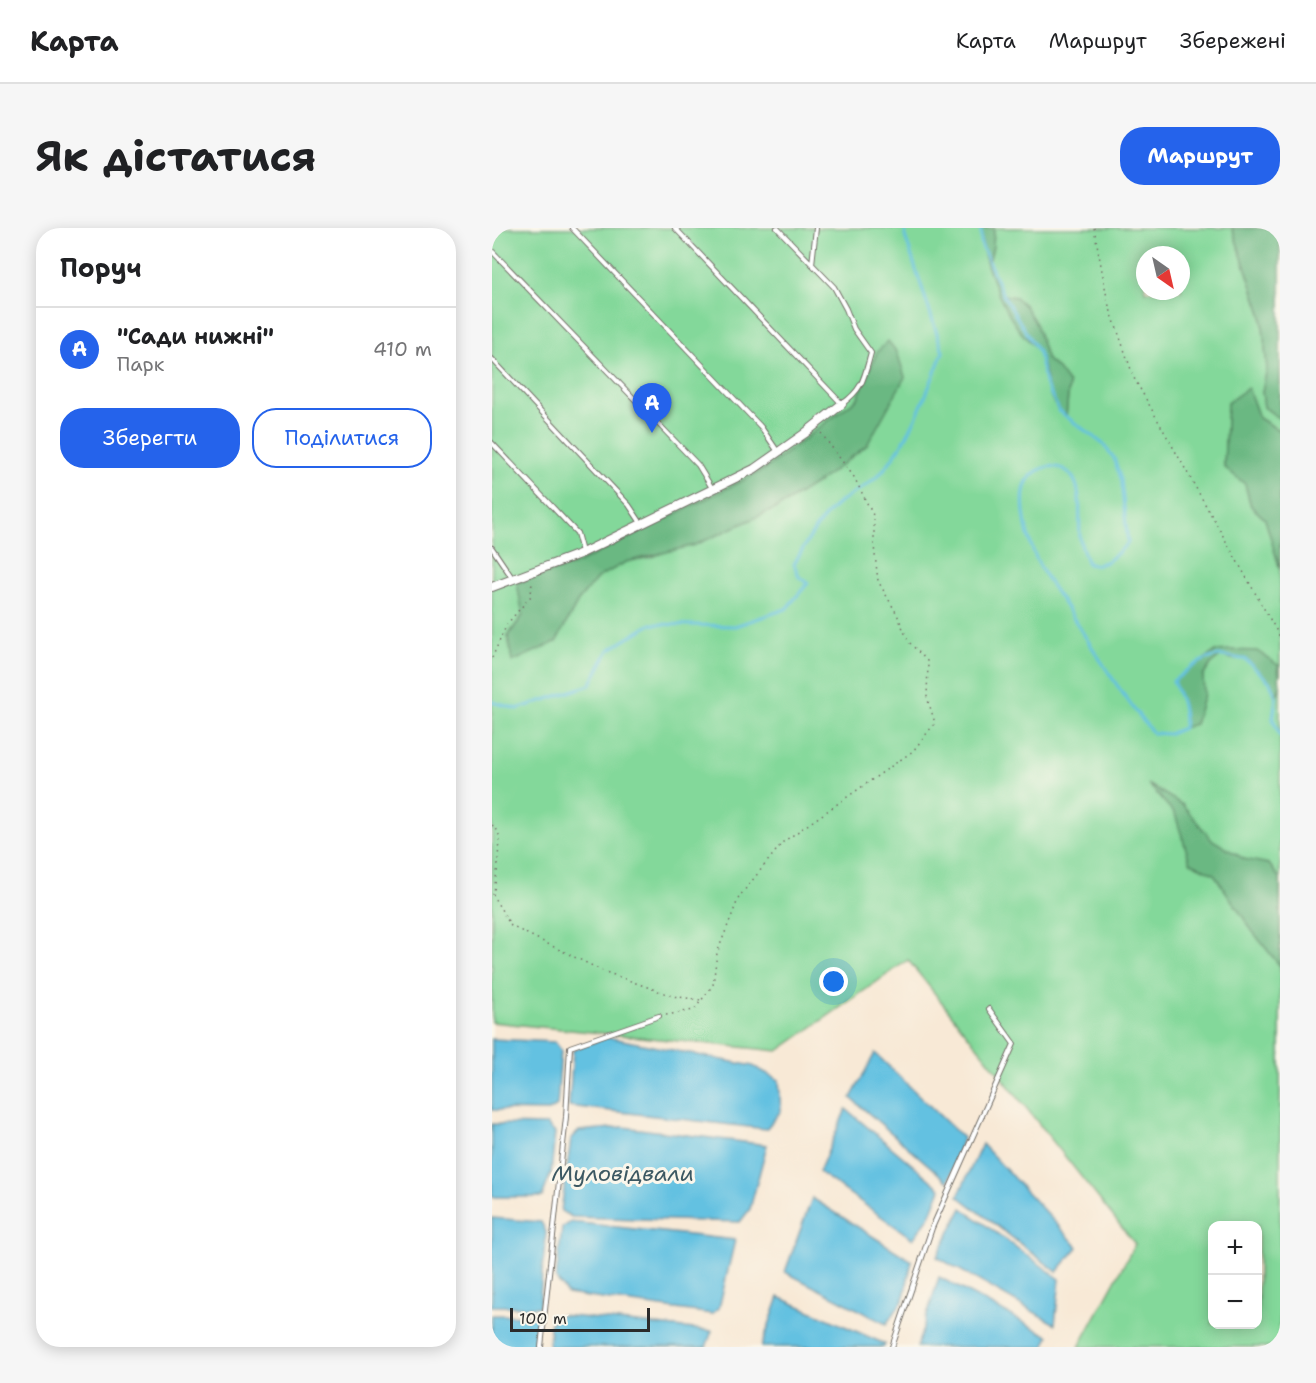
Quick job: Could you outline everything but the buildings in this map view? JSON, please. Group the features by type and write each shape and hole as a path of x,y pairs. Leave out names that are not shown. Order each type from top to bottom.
{"street":[{"path":"492,586 582,553 754,469 842,404"}],"lane":[{"path":"572,228 761,427 778,452"},
{"path":"675,228 842,404 856,394 863,381 871,353 854,329 834,288 777,228"},
{"path":"812,264 816,228"},
{"path":"492,251 698,465 713,489"},
{"path":"492,359 629,505 642,525"},
{"path":"492,443 577,534 582,553"},
{"path":"492,548 513,579"},
{"path":"892,1347 932,1228 1014,1044 989,1009"},
{"path":"541,1347 566,1117 570,1047 659,1016"}],"path":[{"path":"1094,228 1108,303 1134,378 1280,637"},
{"path":"659,1016 694,1010 713,985 717,953 739,897 783,842 913,751 935,723 927,698 928,662 908,641 897,614 878,581 874,518 854,477 815,425"},
{"path":"492,658 507,624 531,596 532,571"},
{"path":"492,825 499,832 498,866 493,896 512,926 603,971 672,996 701,1000"}],"green space":[{"path":"492,228 981,228 981,244 1001,298 1025,306 1015,297 1003,295 989,262 994,228 1232,228 1262,316 1267,369 1262,391 1264,407 1280,419 1280,431 1259,418 1248,389 1227,403 1224,466 1245,484 1251,506 1265,519 1273,542 1280,570 1280,675 1278,665 1216,651 1173,682 1183,709 1183,727 1195,724 1204,694 1203,676 1211,664 1221,656 1245,659 1270,682 1275,696 1280,687 1280,1347 1079,1347 1135,1244 908,960 778,1051 492,1022","holes":["877,352 867,445 820,481 777,508 652,557 625,562 597,578 578,601 556,642 508,636 523,615 518,582 576,564 765,469 858,398","1047,360 1069,384 1066,417"]},
{"path":"981,228 994,228 989,262 1003,295 1015,297 1025,306 1036,324 1047,360 1058,369 1069,384 1066,417 1059,411 1051,397 1040,355 1012,320 999,295 984,253"},
{"path":"1232,228 1280,228 1280,419 1264,407 1262,391 1267,369 1262,316"},
{"path":"888,341 897,352 905,377 867,445 820,481 777,508 695,545 626,562 597,578 578,601 556,642 512,662 508,636 523,615 517,583 576,564 765,469 858,398 877,352"},
{"path":"1248,388 1259,418 1280,431 1280,570 1265,519 1251,506 1245,484 1224,467 1227,403"},
{"path":"1216,651 1257,651 1278,665 1280,687 1276,697 1270,682 1245,659 1221,656 1211,664 1203,676 1204,694 1195,724 1183,728 1183,710 1173,681"},
{"path":"1148,784 1183,805 1211,839 1244,859 1269,864 1280,879 1280,966 1253,932 1214,874 1190,862 1175,814"}],"water":[{"name":"Муловідвали","path":"607,1037 753,1066 779,1080 781,1111 766,1129 569,1106 573,1050"},
{"name":"Муловідвали","path":"492,1039 555,1042 561,1050 557,1106 549,1111 492,1110"},
{"path":"875,1053 963,1138 948,1182 851,1098"},
{"path":"846,1109 941,1189 930,1216 913,1239 819,1172"},
{"name":"Муловідвали","path":"492,1124 547,1125 555,1133 551,1173 542,1197 492,1197"},
{"name":"Муловідвали","path":"623,1127 767,1145 750,1209 740,1222 572,1217 561,1211 571,1139 579,1131"},
{"path":"982,1144 1078,1247 1057,1272 958,1196"},
{"path":"812,1198 912,1261 903,1301 886,1324 785,1272"},
{"path":"962,1208 1060,1279 1055,1324 937,1257"},
{"name":"Муловідвали","path":"492,1218 541,1222 546,1232 539,1307 492,1306"},
{"name":"Муловідвали","path":"571,1222 735,1240 719,1308 712,1314 567,1294 556,1279 562,1228"},
{"path":"939,1277 1049,1336 1044,1347 917,1347"},
{"path":"779,1297 885,1344 884,1347 761,1347"},
{"path":"492,1315 538,1316 534,1347 492,1347"},
{"path":"561,1315 712,1331 706,1347 549,1347 550,1323"}],"waterway":[{"path":"492,702 517,709 590,685 609,650 651,624 735,626 786,609 808,583 799,577 794,564 809,539 833,507 880,474 895,455 918,412 943,352 905,236 906,228"},
{"path":"981,228 981,244 1003,295 1039,353 1045,383 1060,412 1102,443 1114,458 1121,481 1128,543 1110,559 1094,565 1088,564 1081,545 1079,496 1073,477 1056,467 1043,468 1032,475 1024,491 1024,512 1031,545 1047,578 1121,690 1153,733 1169,734 1183,728 1183,710 1173,681 1201,662 1223,656 1245,659 1270,682 1276,697 1273,719 1280,736"}],"place":[{"name":"\"Сади нижні\"","path":"652,433"}]}
